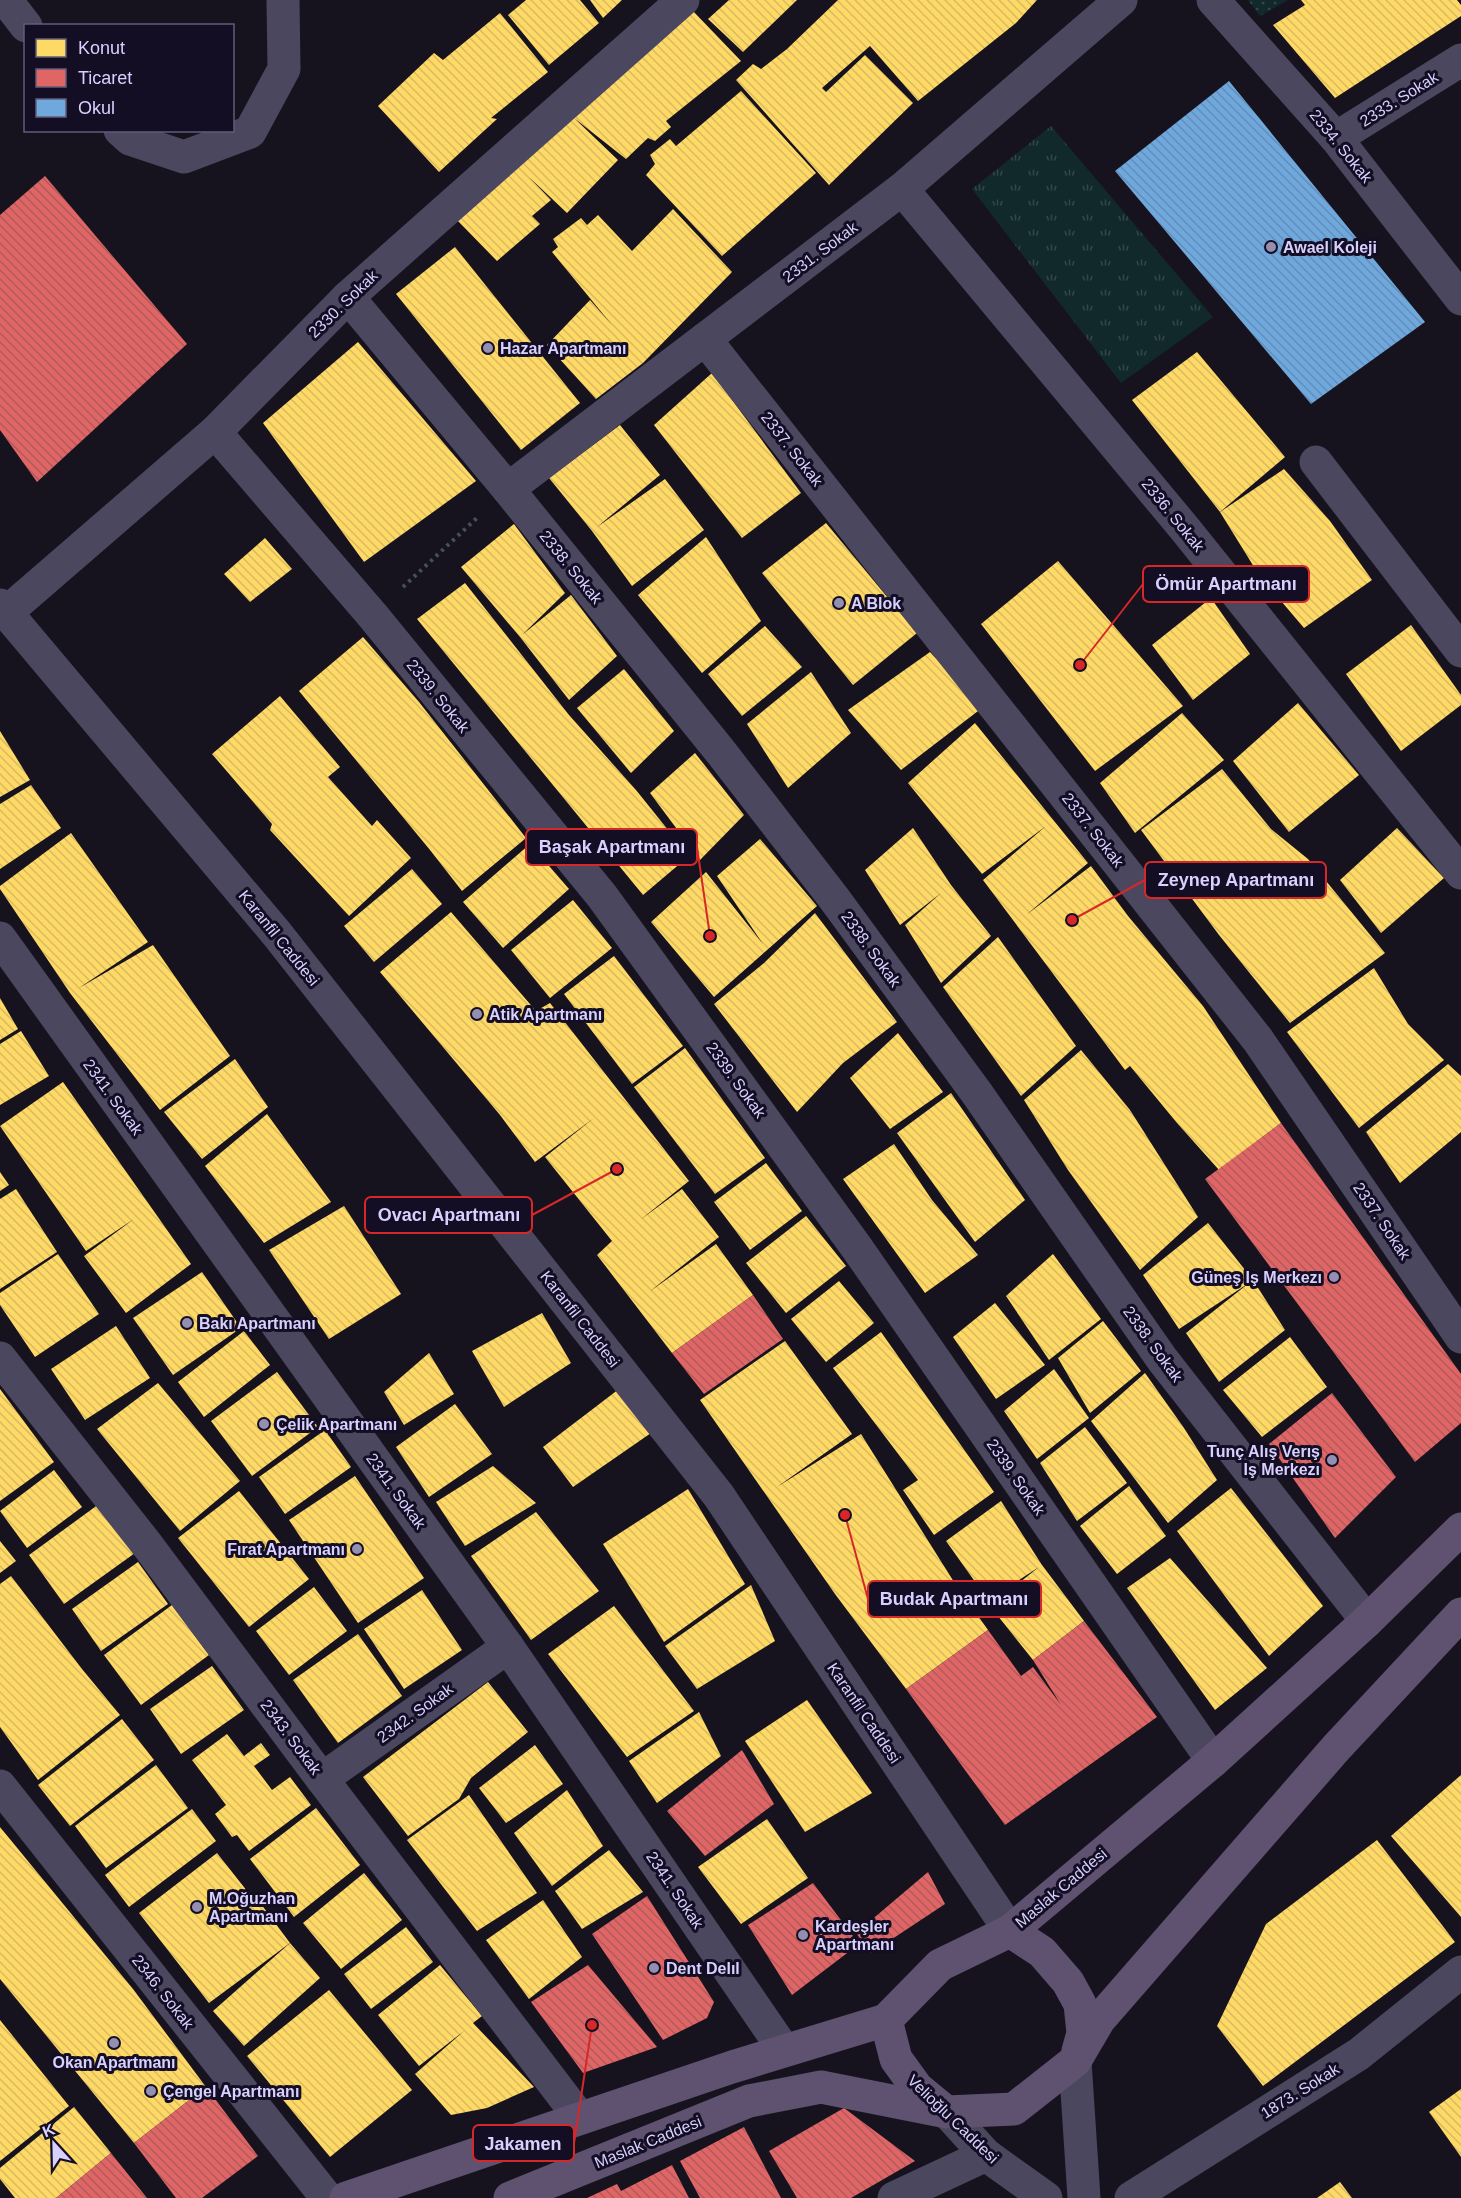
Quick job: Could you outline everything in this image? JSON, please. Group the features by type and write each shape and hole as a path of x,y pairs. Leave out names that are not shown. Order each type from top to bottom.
{"main road":[{"name":"Maslak Caddesi","path":"346,2198 784,2050 886,2020 940,1965 1010,1930 1213,1761 1366,1621 1461,1529"},
{"name":"Maslak Caddesi","path":"510,2198 749,2101 820,2086 947,2112 1014,2109 1075,2061 1099,2020 1336,1748 1461,1614"},
{"name":"Karanfil Caddesi","path":"1010,1930 1042,1952 1068,1982 1080,2004 1083,2033 1075,2061"},
{"name":"Velioğlu Caddesi","path":"886,2020 896,2059 916,2088 947,2112"}],"street":[{"path":"6,0 24,24"},
{"path":"122,132 130,139 184,157 250,132 284,69 283,0"},
{"name":"2330. Sokak","path":"2,604 215,432 348,297 683,0"},
{"name":"2331. Sokak","path":"508,489 902,189 1121,0"},
{"name":"2334. Sokak","path":"1213,0 1336,138 1461,299"},
{"name":"2333. Sokak","path":"1336,138 1461,60"},
{"name":"2336. Sokak","path":"902,189 1185,529 1461,873"},
{"name":"2338. Sokak","path":"348,297 508,489 720,751 833,897 976,1092 1162,1359 1366,1621"},
{"name":"2337. Sokak","path":"705,339 1258,1040 1461,1337"},
{"name":"2339. Sokak","path":"215,432 373,616 603,896 857,1248 1213,1761"},
{"path":"1316,462 1461,651"},
{"name":"Karanfil Caddesi","path":"2,604 277,934 719,1496 1010,1930"},
{"name":"2341. Sokak","path":"0,938 508,1647 784,2050"},
{"name":"2343. Sokak","path":"0,1358 148,1546 580,2118"},
{"name":"2342. Sokak","path":"322,1779 508,1647"},
{"name":"2346. Sokak","path":"0,1786 327,2198"},
{"name":"1873. Sokak","path":"1131,2198 1359,2054 1461,1972"},
{"path":"1075,2061 1084,2198"},
{"name":"Velioğlu Caddesi","path":"947,2112 986,2155 1046,2198"},
{"path":"894,2198 986,2155"}],"path":[{"path":"373,616 508,489"}],"green space":[{"path":"1248,0 1288,0 1260,16"},
{"path":"1051,126 1213,317 1121,383 972,189"}],"building: Konut":[{"path":"526,0 580,0 599,23 549,65 508,15"},
{"path":"590,0 622,0 603,18"},
{"path":"729,0 797,0 743,52 708,19"},
{"path":"838,0 1037,0 1016,23 918,101 870,46 822,88 826,92 865,55 913,103 829,185 736,80 753,64 761,69 787,49"},
{"path":"1301,0 1457,0 1461,5 1461,16 1335,98 1273,25 1305,5"},
{"path":"692,10 741,61 666,121 671,127 655,141 648,138 626,159 574,118 618,160 567,213 529,177 551,200 532,216 540,224 497,261 456,219"},
{"path":"500,13 548,72 491,118 497,119 439,172 378,106 434,53 443,60"},
{"path":"741,91 816,173 722,256 646,175 655,164 650,155 670,139 676,146"},
{"path":"673,209 732,272 643,363 596,399 547,345 590,300 612,325 552,252 558,247 553,239 581,218 587,225 598,215 632,251"},
{"name":"Hazar Apartmanı","path":"455,247 580,403 521,450 396,294"},
{"path":"358,342 476,481 364,562 263,423"},
{"path":"1197,352 1285,457 1220,512 1132,400"},
{"path":"712,373 801,493 742,538 654,425"},
{"path":"620,425 660,475 597,527 665,479 704,530 632,586 549,478"},
{"path":"1284,469 1330,521 1372,580 1304,628 1259,575 1220,512"},
{"name":"A Blok","path":"826,523 917,633 853,685 762,573"},
{"path":"514,524 565,593 522,635 571,595 617,656 569,700 461,567"},
{"path":"706,537 761,621 702,673 638,595"},
{"path":"265,538 292,569 250,602 224,574"},
{"path":"1058,561 1183,706 1095,771 981,624"},
{"path":"465,583 569,715 636,790 689,856 643,895 417,619"},
{"path":"1211,598 1250,654 1193,700 1152,645"},
{"path":"1411,625 1461,695 1461,705 1401,751 1346,674"},
{"path":"765,626 802,667 742,716 708,674"},
{"path":"363,637 419,702 526,838 462,891 299,691"},
{"path":"930,652 982,708 901,770 848,710"},
{"path":"624,669 674,731 631,773 577,708"},
{"path":"811,672 851,733 788,788 747,724"},
{"path":"280,696 340,767 328,777 372,826 377,820 411,858 349,916 270,830 272,824 212,754"},
{"path":"1298,703 1359,775 1289,832 1233,761"},
{"path":"1182,713 1224,760 1135,833 1100,783"},
{"path":"975,723 1088,863 1026,915 1091,866 1128,916 1203,1006 1281,1123 1219,1170 1130,1066 1125,1070 983,880 1046,826 982,874 908,783"},
{"path":"0,731 30,780 0,797"},
{"path":"695,753 744,815 700,860 650,793"},
{"path":"1222,769 1271,829 1308,859 1385,953 1290,1023 1219,935 1141,830"},
{"path":"31,785 61,828 0,869 0,804"},
{"path":"913,828 951,885 991,936 941,983 905,925 941,893 900,925 865,870"},
{"path":"1397,828 1444,878 1381,933 1340,880"},
{"path":"71,833 148,942 79,988 153,945 230,1056 160,1110 70,993 0,889 0,886"},
{"path":"760,839 817,906 714,997 651,922 706,872 763,944 717,876"},
{"path":"530,844 569,889 503,948 463,902"},
{"path":"412,869 442,904 374,962 344,926"},
{"path":"573,900 612,948 550,998 511,950"},
{"path":"451,912 536,1011 550,1003 689,1181 640,1220 682,1189 719,1237 649,1292 716,1244 753,1295 672,1353 597,1255 612,1241 545,1157 594,1118 535,1162 500,1115 380,972"},
{"path":"815,913 897,1022 843,1063 797,1112 714,1004 764,963"},
{"path":"998,937 1076,1046 1021,1096 943,987"},
{"path":"614,956 683,1046 632,1084 564,994"},
{"path":"1374,968 1408,1024 1444,1060 1359,1128 1287,1032"},
{"path":"0,998 18,1029 0,1040"},
{"path":"21,1031 49,1076 0,1105 0,1044"},
{"path":"898,1033 943,1092 890,1129 850,1078"},
{"path":"685,1048 765,1158 715,1194 634,1087"},
{"path":"1081,1050 1130,1110 1198,1217 1140,1270 1068,1170 1024,1100"},
{"path":"235,1059 268,1107 202,1159 164,1112"},
{"path":"1448,1064 1461,1076 1461,1132 1400,1183 1366,1132"},
{"path":"63,1082 191,1264 126,1313 84,1256 134,1219 86,1251 0,1126"},
{"path":"951,1093 1025,1200 975,1242 897,1133"},
{"path":"267,1114 331,1202 264,1243 205,1166"},
{"path":"894,1144 932,1200 978,1255 925,1293 843,1179"},
{"path":"766,1163 802,1211 750,1250 714,1202"},
{"path":"0,1172 9,1185 0,1191"},
{"path":"16,1189 57,1252 0,1289 0,1199"},
{"path":"344,1206 401,1294 329,1339 269,1250"},
{"path":"806,1216 846,1266 786,1313 746,1263"},
{"path":"1208,1223 1253,1280 1285,1330 1219,1382 1186,1333 1249,1283 1179,1329 1143,1275"},
{"path":"58,1254 99,1314 35,1357 0,1305 0,1293"},
{"path":"1053,1254 1101,1319 1049,1360 1006,1296"},
{"name":"Bakı Apartmanı","path":"202,1272 241,1328 173,1375 133,1318"},
{"path":"839,1281 874,1323 826,1362 791,1319"},
{"path":"995,1303 1045,1365 996,1399 953,1337"},
{"path":"542,1313 571,1363 504,1407 472,1351"},
{"path":"1103,1321 1141,1371 1090,1413 1058,1358"},
{"path":"116,1326 150,1378 85,1420 51,1369"},
{"path":"244,1331 270,1365 204,1417 178,1382"},
{"path":"881,1332 994,1492 934,1535 903,1490 918,1480 833,1368"},
{"path":"1290,1337 1327,1387 1262,1437 1223,1390"},
{"path":"785,1341 852,1434 777,1487 861,1434 954,1582 988,1630 906,1689 835,1594 700,1400"},
{"path":"429,1353 454,1394 404,1425 384,1392"},
{"path":"1054,1369 1089,1418 1037,1459 1004,1411"},
{"name":"Çelik Apartmanı","path":"277,1372 318,1427 252,1476 211,1421"},
{"path":"1145,1373 1217,1480 1168,1523 1091,1421"},
{"path":"158,1383 240,1481 180,1531 97,1429"},
{"path":"0,1389 54,1462 0,1501"},
{"path":"619,1389 651,1433 573,1487 543,1447"},
{"path":"455,1404 492,1454 429,1497 396,1447"},
{"path":"1085,1427 1127,1483 1077,1521 1040,1463"},
{"path":"325,1430 351,1467 285,1514 259,1477"},
{"path":"493,1466 536,1503 465,1546 436,1502"},
{"path":"54,1470 82,1507 27,1548 0,1511"},
{"name":"Fırat Apartmanı","path":"355,1476 424,1578 358,1623 289,1520"},
{"path":"1129,1486 1166,1536 1117,1574 1080,1526"},
{"path":"1231,1488 1323,1606 1269,1656 1177,1531"},
{"path":"688,1489 745,1584 664,1642 603,1544"},
{"path":"239,1491 309,1579 249,1627 178,1538"},
{"path":"1001,1501 1042,1565 1084,1621 1033,1660 990,1606 1039,1567 988,1600 946,1541"},
{"path":"99,1504 135,1553 64,1604 29,1555"},
{"path":"536,1512 599,1591 531,1640 471,1556"},
{"path":"0,1541 16,1561 0,1573"},
{"path":"1170,1558 1267,1668 1215,1710 1127,1588"},
{"path":"138,1562 168,1604 101,1651 72,1609"},
{"path":"11,1576 120,1715 38,1780 0,1727 0,1584"},
{"path":"751,1585 775,1641 697,1689 665,1646"},
{"path":"314,1587 347,1631 289,1675 256,1631"},
{"path":"422,1590 462,1650 404,1689 364,1629"},
{"path":"172,1605 209,1655 141,1705 104,1655"},
{"path":"614,1606 694,1711 627,1757 548,1654"},
{"path":"358,1634 402,1696 338,1743 293,1680"},
{"path":"212,1666 244,1710 181,1754 150,1709"},
{"path":"488,1682 528,1732 471,1778 459,1799 408,1836 363,1777"},
{"path":"807,1700 872,1793 805,1832 745,1741"},
{"path":"699,1712 721,1756 657,1803 629,1761"},
{"path":"122,1719 154,1760 70,1826 38,1785"},
{"path":"227,1734 244,1756 261,1743 270,1755 254,1766 272,1790 290,1777 311,1805 249,1851 237,1835 232,1837 215,1814 226,1805 192,1760"},
{"path":"535,1745 563,1784 506,1823 479,1788"},
{"path":"156,1765 188,1808 106,1868 75,1826"},
{"path":"1461,1775 1461,1917 1391,1836"},
{"path":"567,1790 603,1846 552,1886 514,1833"},
{"path":"469,1795 537,1893 477,1931 407,1840"},
{"path":"316,1808 360,1865 294,1917 250,1859"},
{"path":"192,1809 216,1841 129,1907 105,1875"},
{"path":"767,1819 808,1878 741,1924 698,1867"},
{"path":"0,1827 133,1989 206,2087 134,2143 0,1979"},
{"path":"1377,1840 1455,1942 1263,2086 1217,2026 1266,1924"},
{"path":"609,1850 643,1892 582,1929 555,1891"},
{"path":"217,1853 255,1901 258,1900 290,1943 209,2003 139,1913"},
{"path":"364,1873 402,1920 341,1969 303,1923"},
{"path":"543,1900 582,1957 529,1999 486,1940"},
{"path":"406,1927 433,1962 371,2009 344,1974"},
{"path":"290,1943 320,1978 244,2046 213,2011"},
{"path":"440,1965 482,2016 473,2023 534,2087 487,2108 451,2115 415,2074 464,2031 419,2066 378,2015"},
{"path":"329,1990 412,2090 330,2157 247,2056"},
{"path":"0,2020 69,2106 0,2161"},
{"path":"1461,2089 1461,2157 1429,2112"},
{"path":"74,2107 111,2153 56,2198 15,2198 0,2179 0,2168"},
{"path":"1340,2182 1352,2198 1317,2198"}],"building: Ticaret":[{"path":"45,176 187,344 37,482 0,430 0,215"},
{"name":"Güneş Iş Merkezı","path":"1281,1123 1461,1374 1461,1423 1415,1462 1205,1179"},
{"path":"753,1295 783,1339 704,1394 672,1353"},
{"name":"Tunç Alış Verış Iş Merkezı","path":"1332,1393 1396,1477 1335,1538 1269,1444"},
{"path":"1084,1621 1157,1717 1005,1825 906,1689 988,1630 1021,1676 1033,1667 1061,1705 1033,1660"},
{"path":"742,1750 774,1804 705,1856 667,1811"},
{"path":"928,1872 945,1904 871,1953 856,1933"},
{"name":"Kardeşler Apartmanı","path":"813,1883 859,1944 792,1995 748,1925"},
{"name":"Dent Delıl","path":"647,1896 714,2002 707,2018 663,2040 592,1934"},
{"path":"588,1965 657,2047 583,2073 531,2002"},
{"path":"206,2087 258,2156 202,2198 176,2198 134,2143"},
{"path":"844,2108 915,2161 851,2198 797,2198 769,2151"},
{"path":"744,2127 781,2198 700,2198 680,2161"},
{"path":"111,2153 147,2198 56,2198"},
{"path":"672,2165 689,2198 587,2198 617,2184 621,2191"}],"building: Okul":[{"name":"Awael Koleji","path":"1229,81 1425,322 1311,404 1115,171"}],"place":[{"name":"Awael Koleji","path":"1271,247"},
{"name":"Hazar Apartmanı","path":"488,348"},
{"name":"A Blok","path":"839,603"},
{"name":"Ömür Apartmanı","path":"1080,665"},
{"name":"Zeynep Apartmanı","path":"1072,920"},
{"name":"Başak Apartmanı","path":"710,936"},
{"name":"Atik Apartmanı","path":"477,1014"},
{"name":"Ovacı Apartmanı","path":"617,1169"},
{"name":"Güneş Iş Merkezı","path":"1334,1277"},
{"name":"Bakı Apartmanı","path":"187,1323"},
{"name":"Çelik Apartmanı","path":"264,1424"},
{"name":"Tunç Alış Verış Iş Merkezı","path":"1332,1460"},
{"name":"Budak Apartmanı","path":"845,1515"},
{"name":"Fırat Apartmanı","path":"357,1549"},
{"name":"M.Oğuzhan Apartmanı","path":"197,1907"},
{"name":"Kardeşler Apartmanı","path":"803,1935"},
{"name":"Dent Delıl","path":"654,1968"},
{"name":"Jakamen","path":"592,2025"},
{"name":"Okan Apartmanı","path":"114,2043"},
{"name":"Çengel Apartmanı","path":"151,2091"}]}
